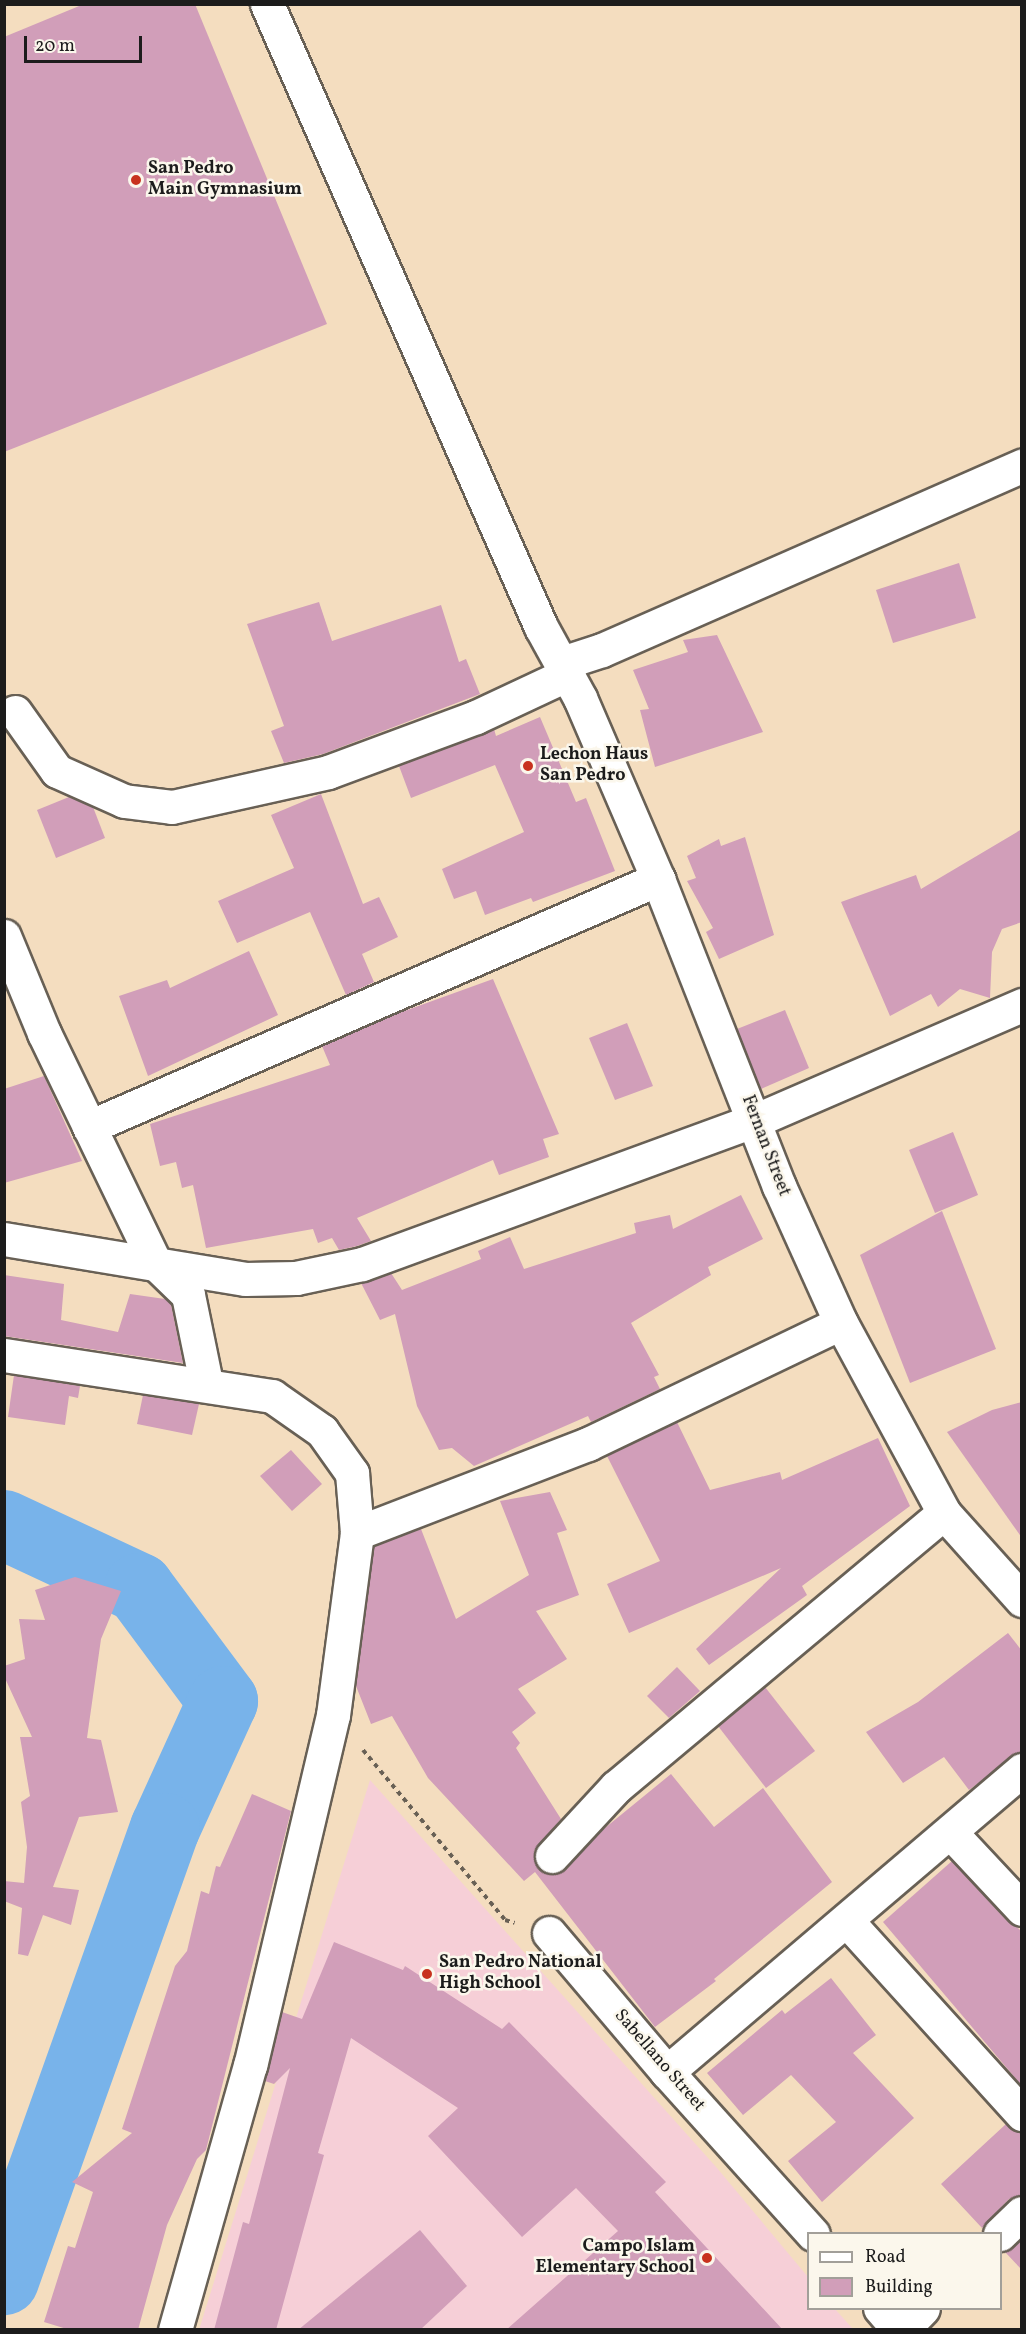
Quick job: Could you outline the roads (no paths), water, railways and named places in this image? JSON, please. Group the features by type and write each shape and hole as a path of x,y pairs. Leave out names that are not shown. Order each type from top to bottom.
{"street":[{"name":"Fernan Street","path":"267,4 541,627 565,668 658,879 756,1120 779,1185 841,1323 944,1512 1022,1600"},
{"path":"15,712 57,771 124,801 172,807 328,772 476,717 602,650 1022,466"},
{"path":"89,1127 658,879"},
{"path":"4,936 44,1033 155,1263 188,1295 206,1383"},
{"path":"4,1239 245,1279 296,1278 362,1264 756,1120 1022,1005"},
{"path":"357,1533 588,1444 841,1323"},
{"path":"4,1355 206,1383 272,1396 322,1431 352,1473 357,1533 333,1715 250,2065 175,2330"},
{"path":"552,1856 616,1787 944,1512"},
{"path":"667,2072 951,1833 1022,1770"},
{"path":"951,1833 1022,1909"},
{"path":"847,1921 1022,2114"},
{"name":"Sabellano Street","path":"549,1933 667,2072 811,2232"},
{"path":"1002,2232 1022,2213"},
{"path":"882,2310 901,2330 921,2310"}],"waterway":[{"path":"4,1525 139,1588 223,1701 165,1828 4,2280"}],"place":[{"name":"San Pedro Main Gymnasium","path":"136,180"},
{"name":"Lechon Haus San Pedro","path":"528,766"},
{"name":"San Pedro National High School","path":"427,1974"},
{"name":"Campo Islam Elementary School","path":"707,2258"}]}
